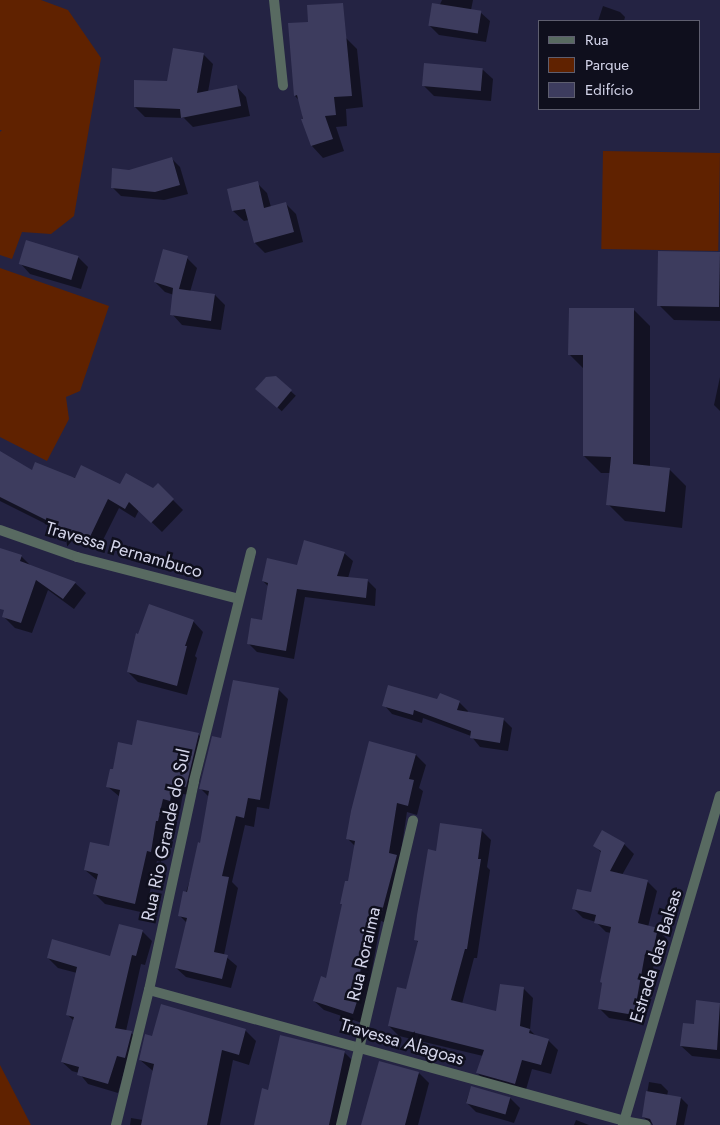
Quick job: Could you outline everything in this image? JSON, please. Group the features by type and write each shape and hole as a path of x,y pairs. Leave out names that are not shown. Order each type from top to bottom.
{"street":[{"path":"274,0 283,86"},
{"name":"Travessa Pernambuco","path":"0,530 77,557 239,599"},
{"name":"Rua Rio Grande do Sul","path":"116,1125 149,990 194,781 251,552"},
{"name":"Estrada das Balsas","path":"623,1123 716,825 720,796"},
{"name":"Rua Roraima","path":"341,1125 413,820"},
{"name":"Travessa Alagoas","path":"149,990 360,1046 623,1123 646,1125"}],"green space":[{"path":"0,0 41,0 68,10 101,58 74,216 51,234 22,232 12,259 0,255 0,132 2,130 0,130"},
{"path":"603,151 720,153 718,251 601,249"},
{"path":"0,268 109,306 80,391 66,397 69,419 47,461 0,437"},
{"path":"0,1065 31,1125 0,1125"}],"building":[{"path":"343,3 352,96 334,97 336,115 325,116 333,139 311,146 301,119 303,119 297,95 294,96 288,23 308,22 307,5"},
{"path":"432,3 481,11 478,34 428,26"},
{"path":"173,48 204,53 197,93 237,85 241,106 181,118 180,109 134,107 134,80 167,81"},
{"path":"424,63 483,68 481,91 422,86"},
{"path":"172,157 180,185 155,192 111,188 112,168 129,170"},
{"path":"258,181 264,208 286,202 294,232 254,243 245,209 232,211 227,189"},
{"path":"26,240 79,256 71,280 19,264"},
{"path":"163,249 188,256 179,289 215,294 211,321 170,315 173,288 154,282"},
{"path":"658,251 720,252 719,307 657,306"},
{"path":"569,308 634,308 633,464 670,468 665,512 606,505 611,457 583,456 583,355 568,355"},
{"path":"276,376 292,390 277,408 255,389 266,377"},
{"path":"0,451 32,470 35,462 75,478 81,465 120,484 126,473 153,488 158,483 174,499 151,523 129,502 125,509 108,499 88,541 0,497"},
{"path":"304,540 345,552 337,576 368,579 366,598 297,589 286,651 247,644 251,618 262,620 268,583 262,581 267,558 297,565"},
{"path":"0,548 22,555 20,561 76,582 63,599 36,580 21,623 2,617 4,610 0,609"},
{"path":"149,604 194,620 185,646 187,646 177,686 127,672 136,633 138,634"},
{"path":"233,680 279,688 260,800 248,798 244,818 236,816 222,876 229,877 214,952 228,955 222,979 175,968 187,918 178,916 183,891 187,892 198,842 200,843 209,791 199,789 212,736 221,738"},
{"path":"388,685 437,699 440,693 460,701 457,710 504,718 500,743 470,738 471,731 414,710 413,715 382,706"},
{"path":"137,720 199,733 186,787 173,784 170,801 163,799 158,821 156,821 151,852 147,851 135,904 93,894 98,874 84,870 90,842 109,846 120,790 106,787 110,769 113,769 118,742 132,745"},
{"path":"369,741 416,754 409,779 414,780 408,806 397,803 389,853 397,855 381,915 372,912 357,988 361,989 353,1014 313,1001 321,976 326,978 345,881 348,881 355,841 346,839 351,811"},
{"path":"440,823 482,829 478,859 481,859 467,949 465,949 451,1000 496,1011 500,984 524,987 520,1026 530,1029 529,1033 549,1039 541,1065 522,1060 515,1084 476,1073 484,1050 388,1026 397,987 406,989 418,941 414,940 428,849 436,851"},
{"path":"602,830 625,843 610,871 648,880 638,923 658,928 652,956 645,954 634,1015 598,1009 602,983 600,982 611,927 594,923 596,915 572,909 577,889 591,892 601,851 593,846"},
{"path":"119,924 143,930 136,956 132,955 115,1028 132,1031 125,1058 117,1056 108,1084 77,1075 79,1067 61,1062 74,1017 66,1015 77,967 47,958 52,939 110,956"},
{"path":"696,1000 720,1003 717,1050 680,1046 683,1023 694,1024"},
{"path":"161,1004 246,1029 239,1055 222,1050 207,1125 141,1125 154,1064 139,1060 145,1034 152,1036"},
{"path":"280,1035 345,1051 329,1125 254,1125 262,1088 268,1090"},
{"path":"379,1061 419,1072 405,1125 361,1125"},
{"path":"471,1086 510,1097 505,1115 466,1103"},
{"path":"646,1091 681,1097 676,1125 653,1125 650,1119 642,1117"}]}
